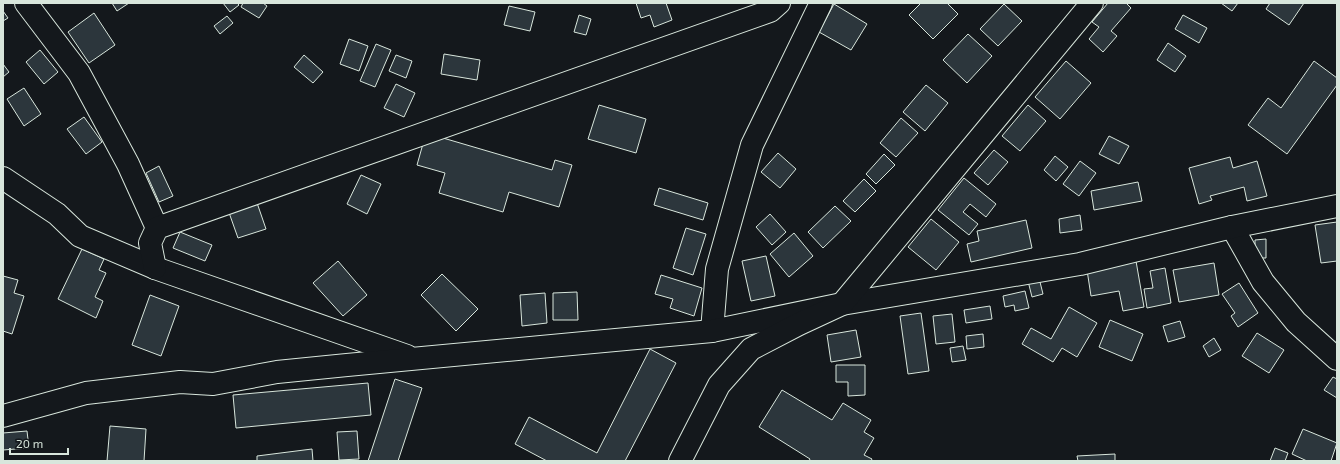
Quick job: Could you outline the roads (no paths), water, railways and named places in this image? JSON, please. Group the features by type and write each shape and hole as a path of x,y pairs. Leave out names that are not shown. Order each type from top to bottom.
{"street":[{"path":"26,3 79,73 128,164 157,228"},
{"path":"155,268 150,243 157,228 763,14 770,11 779,3"},
{"path":"712,331 717,269 752,144 821,3"},
{"path":"680,461 719,385 751,349 842,304 1092,3"},
{"path":"3,178 57,214 80,236 155,268 416,359"},
{"path":"3,416 86,393 180,382 213,384 277,372 712,331 842,304 1080,264 1232,227 1337,206"},
{"path":"1232,227 1268,288 1296,322 1337,359"}]}
